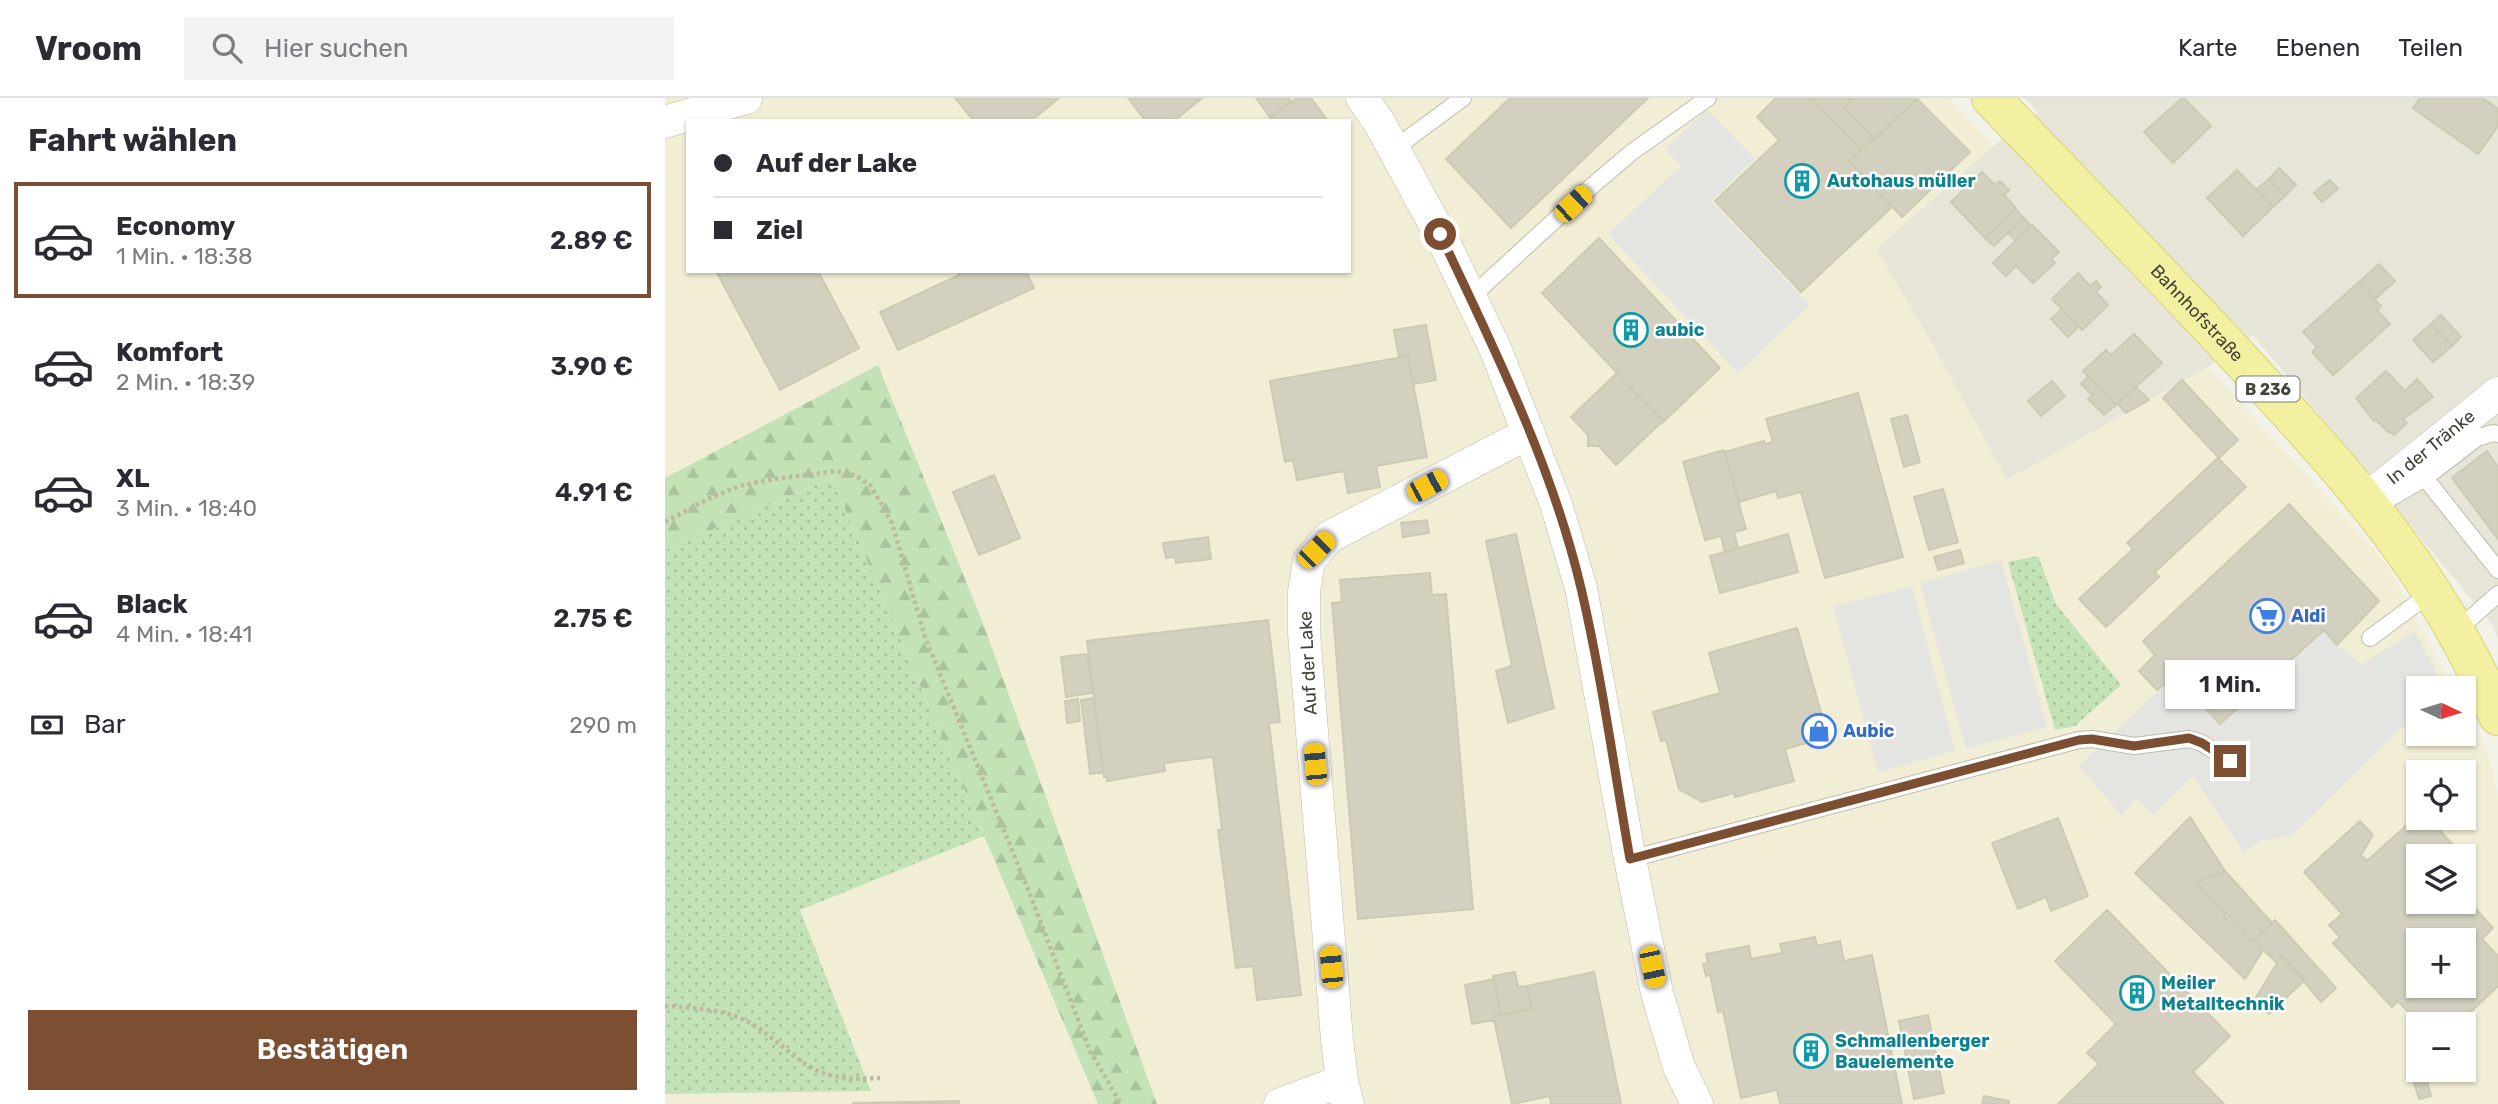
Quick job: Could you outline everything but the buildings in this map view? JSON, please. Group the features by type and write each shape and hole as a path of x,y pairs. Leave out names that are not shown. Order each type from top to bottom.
{"main road":[{"name":"Bahnhofstraße","path":"1991,98 2223,341 2368,505 2433,592 2456,631 2498,716"}],"street":[{"path":"665,122 746,98"},
{"path":"1362,98 1394,149 1440,234 1495,348 1556,504 1581,588 1657,993 1679,1067 1697,1104"},
{"name":"In der Tränke","path":"2368,505 2498,393"},
{"name":"Auf der Lake","path":"1345,1093 1304,633 1304,592 1309,561 1329,537 1529,433"},
{"path":"1280,1104 1345,1093"}],"lane":[{"path":"1394,149 1462,98"},
{"path":"1470,298 1632,152 1708,98"},
{"path":"2368,505 2425,478 2477,438 2498,434"},
{"path":"2425,478 2498,570"},
{"path":"2369,638 2433,592"},
{"path":"2456,631 2498,594"},
{"path":"1630,859 2079,740 2092,739 2134,746 2189,738 2230,761"}],"path":[{"path":"665,522 729,491 768,480 836,471 855,475 871,486 892,523 925,637 1090,1051 1121,1104"},
{"path":"665,1006 736,1016 775,1039 824,1074 847,1079 880,1078"}],"shaded area":[{"path":"665,98 1950,98 1993,146 1876,249 2007,480 2208,367 2386,563 2447,676 2406,676 2406,746 2476,746 2476,729 2487,750 2498,794 2498,1104 1157,1104 983,623 878,365 665,478"},
{"path":"2025,98 2498,98 2498,639 2492,624 2253,335 2208,367 2007,480 1876,249 1993,146 2038,112"},
{"path":"1707,109 1755,159 1711,201 1810,305 1738,373 1608,234 1681,166 1665,149"},
{"path":"832,478 1098,1104 665,1104 665,550"},
{"path":"2001,560 2047,727 1966,749 1920,583"},
{"path":"1912,586 1955,751 1878,772 1833,606"},
{"path":"2324,630 2337,645 2362,664 2415,631 2438,676 2406,676 2406,724 2291,836 2261,840 2244,852 2193,776 2153,815 2137,798 2121,815 2079,766 2174,675"}],"green space":[{"path":"878,365 983,623 1157,1104 1098,1104 832,478 665,550 665,478"},
{"path":"832,478 984,836 800,910 871,1091 665,1094 665,550"},
{"path":"2038,556 2056,604 2121,685 2075,726 2055,730 2008,562"}],"place":[{"name":"Autohaus müller","path":"1802,181"},
{"name":"aubic","path":"1631,330"},
{"name":"Aldi","path":"2267,616"},
{"name":"Aubic","path":"1819,731"},
{"name":"Meiler Metalltechnik","path":"2137,993"},
{"name":"Schmallenberger Bauelemente","path":"1811,1051"}],"route":[{"path":"1440,234 1495,348 1556,504 1570,550 1597,666 1630,859 2079,740 2106,740 2134,746 2189,738 2230,761"}]}
